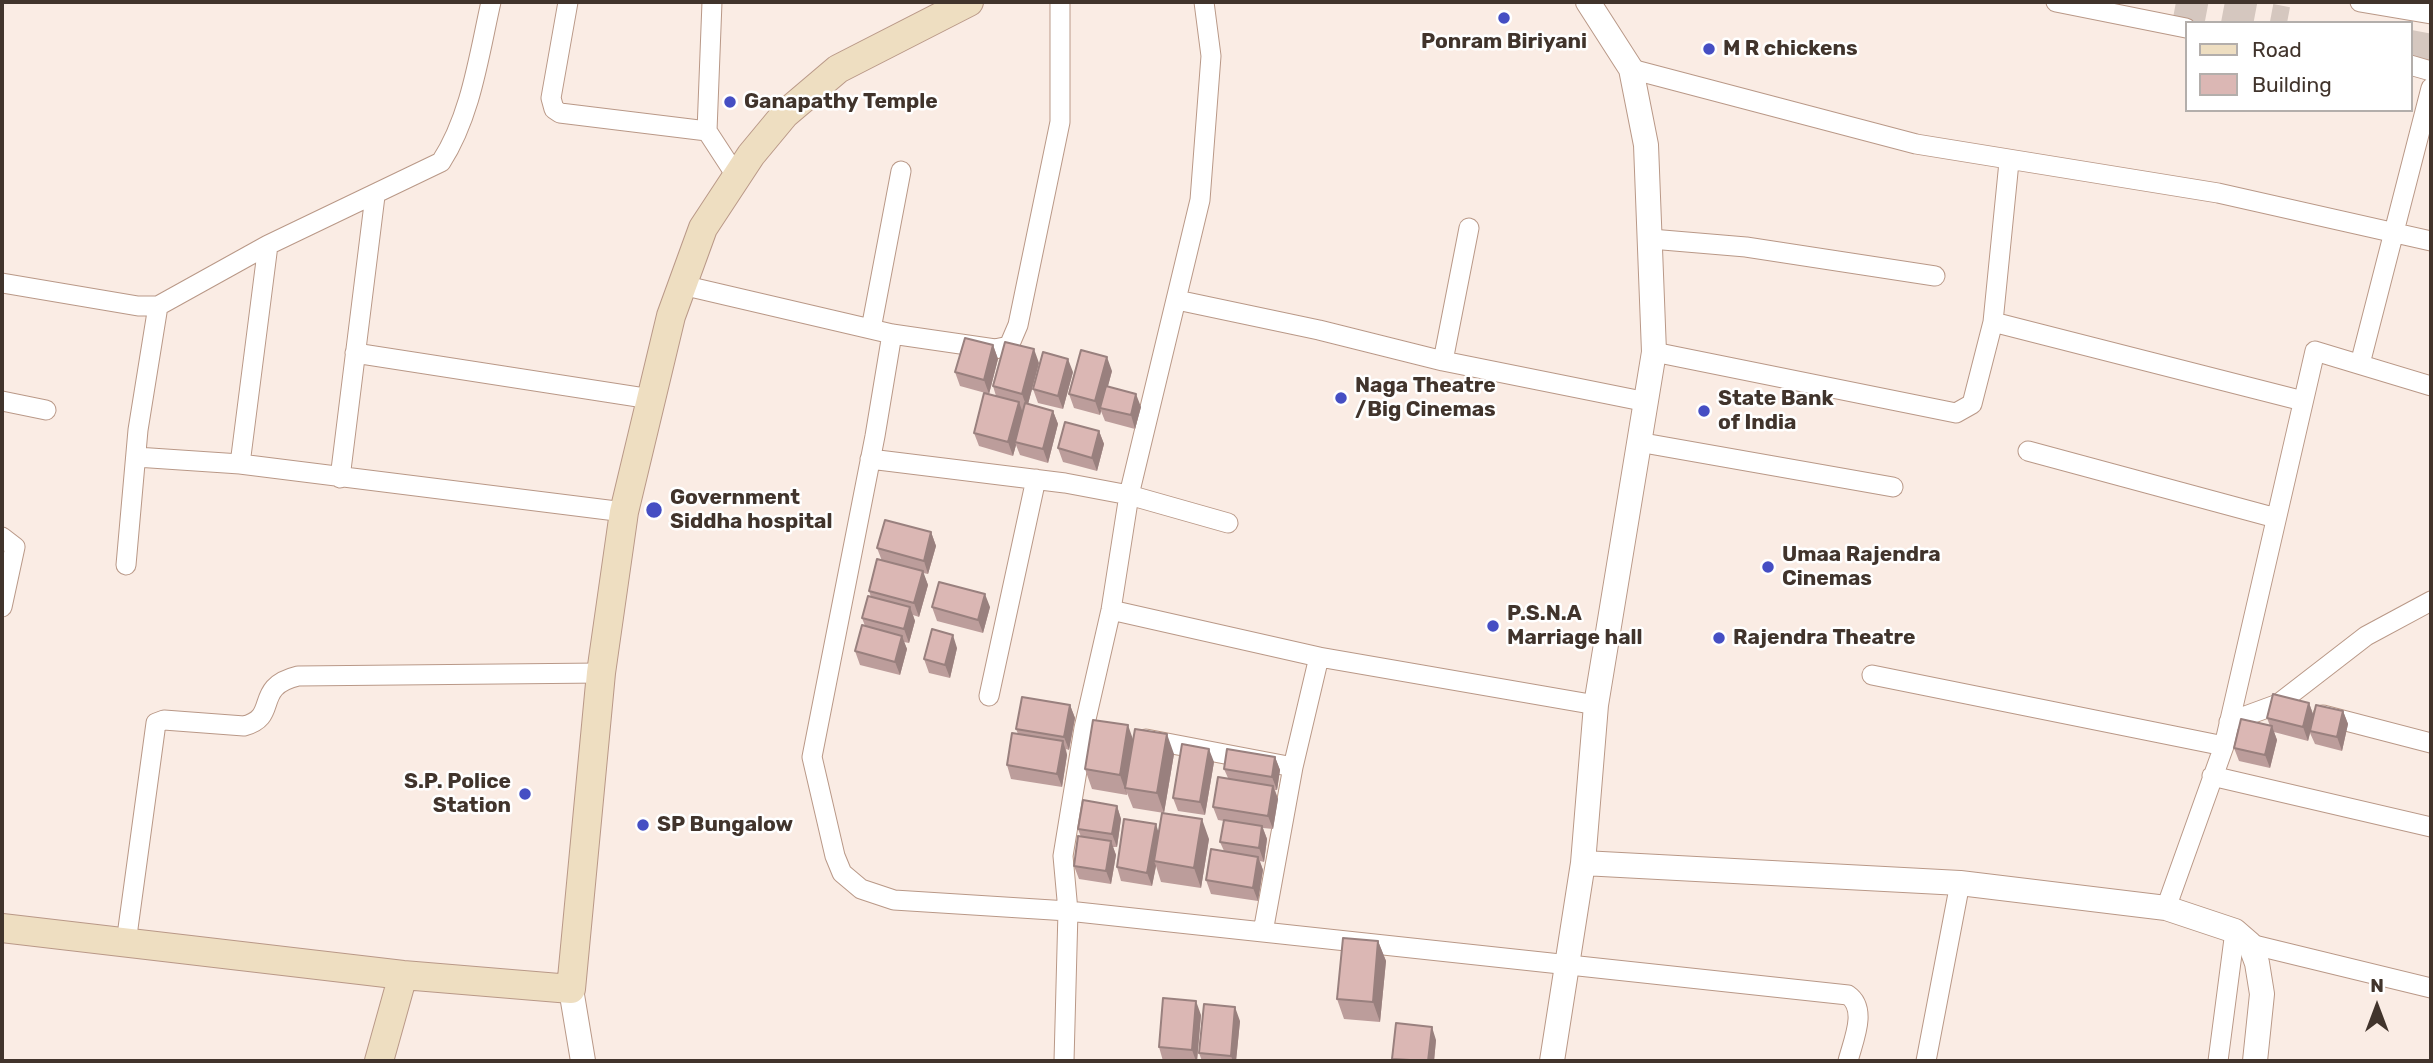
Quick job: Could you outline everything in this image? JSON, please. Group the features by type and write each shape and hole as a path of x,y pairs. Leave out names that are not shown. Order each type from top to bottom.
{"main road":[{"path":"2,928 403,975 571,989 601,673 624,512 671,316 703,228 737,177 785,114 838,69 969,2"},
{"path":"379,1061 403,975"}],"street":[{"path":"2,283 138,306 158,306 268,245 375,196 441,162 453,145 469,98 491,2"},
{"path":"568,2 551,98 559,113 707,131"},
{"path":"712,2 707,131 737,177"},
{"path":"682,285 892,334 995,349 1009,345 1018,325 1060,122 1060,2"},
{"path":"1063,1061 1068,911 1063,856 1091,729 1129,495 1200,200 1211,56 1204,2"},
{"path":"1552,1061 1583,863 1596,705 1654,352 1646,145 1631,69 1588,2"},
{"path":"2056,2 2184,28"},
{"path":"2360,2 2431,14"},
{"path":"2412,66 2431,71"},
{"path":"1631,69 1916,144 2009,162 2218,193 2431,241"},
{"path":"2360,364 2431,88"},
{"path":"1654,352 1956,413 1972,404 1993,322 2009,162"},
{"path":"871,329 901,171"},
{"path":"340,478 375,196"},
{"path":"1443,361 1469,228"},
{"path":"1651,239 1746,247 1935,276"},
{"path":"240,464 268,245"},
{"path":"1177,300 1319,330 1443,361 1647,402"},
{"path":"126,565 136,457 158,306"},
{"path":"1993,322 2303,401"},
{"path":"892,334 812,757 842,873 862,889 894,900 1068,911 1848,995 1856,1000 1858,1010 1848,1061"},
{"path":"2166,908 2224,746 2315,351 2431,386"},
{"path":"355,353 651,399"},
{"path":"2,401 46,410"},
{"path":"1638,442 1893,487"},
{"path":"2028,451 2276,518"},
{"path":"136,457 240,464 624,512"},
{"path":"870,458 1035,479 1129,495 1228,523"},
{"path":"989,695 1035,479"},
{"path":"2,537 15,547 2,607"},
{"path":"2229,722 2278,704 2366,636 2431,601"},
{"path":"1111,610 1319,657 1596,705"},
{"path":"1263,932 1293,767 1319,657"},
{"path":"127,943 152,732 156,723 164,719 244,726 254,724 262,717 272,689 281,680 298,676 601,673"},
{"path":"1872,675 2224,746"},
{"path":"2278,704 2431,743"},
{"path":"1123,735 1293,767"},
{"path":"2212,776 2431,827"},
{"path":"1583,863 1960,883 2166,908 2242,938 2431,988"},
{"path":"1926,1061 1960,883"},
{"path":"2242,938 2257,963 2262,994 2257,1051"},
{"path":"2218,1061 2242,938"},
{"path":"571,989 583,1061"}],"building":[{"path":"965,338 993,345 984,380 955,372"},
{"path":"1005,342 1034,349 1022,394 993,386"},
{"path":"1081,350 1107,357 1095,401 1069,394"},
{"path":"1043,352 1068,359 1058,396 1033,389"},
{"path":"1106,386 1136,394 1131,415 1100,408"},
{"path":"984,393 1019,402 1008,442 974,433"},
{"path":"1025,403 1053,411 1043,449 1015,442"},
{"path":"1065,422 1099,431 1092,458 1058,448"},
{"path":"885,520 931,532 924,561 877,548"},
{"path":"877,559 923,571 914,603 869,591"},
{"path":"939,582 985,594 978,620 932,607"},
{"path":"868,596 910,607 904,629 862,618"},
{"path":"862,625 902,636 895,662 855,651"},
{"path":"932,629 953,635 945,665 924,659"},
{"path":"2273,694 2309,703 2303,727 2267,718"},
{"path":"1022,697 1070,705 1064,737 1016,729"},
{"path":"2316,705 2343,711 2337,737 2310,731"},
{"path":"2241,719 2272,726 2265,755 2234,748"},
{"path":"1093,720 1128,725 1120,775 1085,769"},
{"path":"1135,729 1167,734 1157,793 1125,788"},
{"path":"1012,733 1063,741 1057,774 1007,765"},
{"path":"1182,744 1209,749 1200,802 1173,798"},
{"path":"1227,749 1275,757 1272,777 1224,769"},
{"path":"1218,777 1273,786 1268,816 1213,807"},
{"path":"1083,800 1117,806 1112,834 1078,829"},
{"path":"1162,813 1202,819 1194,868 1154,861"},
{"path":"1124,819 1156,824 1147,873 1117,867"},
{"path":"1224,820 1262,826 1259,848 1220,842"},
{"path":"1078,836 1111,841 1106,871 1074,866"},
{"path":"1211,849 1258,857 1253,888 1206,880"},
{"path":"1343,938 1378,941 1373,1002 1337,999"},
{"path":"1163,998 1196,1001 1192,1050 1159,1047"},
{"path":"1204,1004 1235,1007 1231,1056 1199,1053"},
{"path":"1396,1023 1432,1027 1428,1061 1392,1059"}],"tunnel":[{"path":"2176,2 2276,21"},
{"path":"2412,46 2431,50"}],"place":[{"name":"Ponram Biriyani","path":"1504,18"},
{"name":"M R chickens","path":"1709,49"},
{"name":"Ganapathy Temple","path":"730,102"},
{"name":"Naga Theatre /Big Cinemas","path":"1341,398"},
{"name":"State Bank of India","path":"1704,411"},
{"name":"Government Siddha hospital","path":"654,510"},
{"name":"Umaa Rajendra Cinemas","path":"1768,567"},
{"name":"P.S.N.A Marriage hall","path":"1493,626"},
{"name":"Rajendra Theatre","path":"1719,638"},
{"name":"S.P. Police Station","path":"525,794"},
{"name":"SP Bungalow","path":"643,825"}]}
